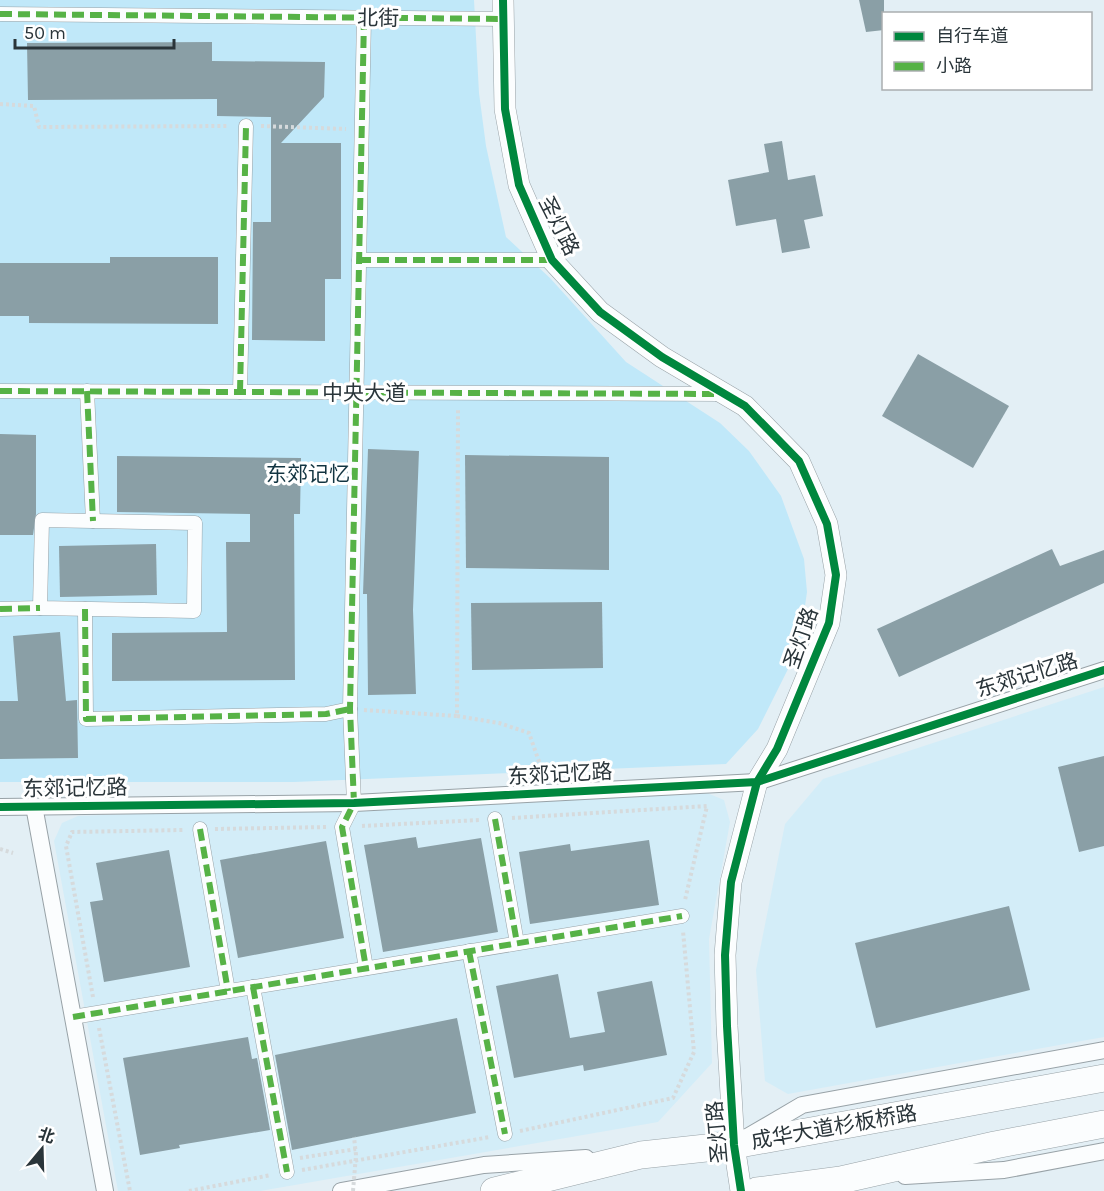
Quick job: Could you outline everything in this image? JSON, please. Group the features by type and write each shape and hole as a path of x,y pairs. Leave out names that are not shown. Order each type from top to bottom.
{"main road":[{"name":"成华大道杉板桥路","path":"494,1191 641,1155 734,1145 1104,1078"},
{"path":"757,1191 841,1180 995,1145 1104,1124"}],"street":[{"name":"北街","path":"0,14 364,18 504,10"},
{"name":"圣灯路","path":"504,10 505,109 519,185 552,260 600,312 662,357 729,394 745,406 799,461 827,524 836,575 829,623 777,749 757,782 731,882 725,955 734,1145 741,1191"},
{"path":"364,18 351,709 354,803 342,827 366,968"},
{"path":"240,392 246,126"},
{"path":"359,260 552,260"},
{"name":"中央大道","path":"0,391 729,394"},
{"path":"87,391 93,521"},
{"path":"0,609 194,611 195,523 42,520 40,608"},
{"path":"85,609 86,719 326,714 351,709"},
{"name":"东郊记忆路","path":"0,807 354,803 757,782 1104,670"},
{"path":"34,806 105,1191"},
{"path":"495,819 517,943"},
{"path":"200,829 228,991"},
{"path":"73,1017 682,916"},
{"path":"469,951 505,1134"},
{"path":"253,987 287,1172"},
{"path":"734,1145 802,1105 1104,1050"},
{"path":"841,1180 1004,1170 1104,1151"},
{"path":"341,1191 483,1165 641,1155"}],"path":[{"path":"0,104 34,106 39,127 246,126 362,129"},
{"path":"457,716 458,393"},
{"path":"351,709 457,716 499,723 529,733 550,793"},
{"path":"0,849 13,853"},
{"path":"352,1191 356,1149 354,1137"},
{"path":"300,1158 356,1149"}],"shaded area":[{"path":"1104,687 1104,1037 788,1094 765,1081 756,970 785,824 823,779"},
{"path":"707,793 724,800 730,822 709,939 712,1063 658,1122 260,1191 118,1191 54,841 62,823 78,816"}],"green space":[{"name":"东郊记忆","path":"0,0 474,0 479,93 486,146 506,237 550,278 626,362 720,423 749,451 781,496 804,559 807,592 799,647 758,729 726,764 294,782 0,782"}],"building":[{"path":"859,0 884,0 882,30 866,32"},
{"path":"212,42 212,61 325,62 324,97 281,143 341,143 341,279 325,279 325,341 252,340 253,222 271,222 271,117 217,116 217,99 28,100 27,43"},
{"path":"782,141 788,180 815,175 823,216 804,220 810,248 782,253 776,219 736,226 728,180 769,172 764,144"},
{"path":"110,257 218,257 218,324 29,323 29,316 0,316 0,263 110,263"},
{"path":"918,354 1009,406 973,468 882,416"},
{"path":"0,434 36,435 36,514 33,535 0,535"},
{"path":"368,449 419,451 413,610 416,694 368,695 367,594 363,594"},
{"path":"465,455 609,457 609,570 466,568"},
{"path":"117,456 301,458 300,514 294,514 295,680 112,681 112,633 227,632 226,542 250,542 250,514 117,512"},
{"path":"156,544 157,595 60,597 59,546"},
{"path":"1052,549 1060,566 1104,550 1104,583 899,677 877,629"},
{"path":"602,602 603,668 472,670 471,603"},
{"path":"60,632 66,701 77,700 78,758 0,759 0,701 18,701 13,636"},
{"path":"1104,756 1104,846 1079,852 1058,767"},
{"path":"416,837 418,848 481,838 498,932 383,952 364,845"},
{"path":"649,840 659,905 530,924 519,852 570,844 571,851"},
{"path":"326,841 344,938 238,958 220,860"},
{"path":"169,850 190,967 104,982 90,902 103,900 96,863"},
{"path":"1009,906 1030,990 876,1028 855,943"},
{"path":"558,974 570,1038 605,1032 597,992 652,981 667,1055 584,1071 583,1065 514,1078 496,986"},
{"path":"457,1018 476,1113 292,1150 275,1055"},
{"path":"248,1037 252,1059 257,1058 270,1130 179,1145 180,1148 140,1155 123,1058"}],"marked path":[{"path":"0,14 504,19"},
{"path":"364,18 350,709 354,803 342,827 366,968"},
{"path":"240,392 246,126"},
{"path":"359,260 552,260"},
{"path":"0,391 720,394"},
{"path":"87,391 93,521"},
{"path":"0,609 40,608"},
{"path":"85,609 86,719 326,714 350,709"},
{"path":"495,819 517,943"},
{"path":"200,829 228,991"},
{"path":"73,1017 682,916"},
{"path":"469,951 505,1134"},
{"path":"253,987 287,1172"}],"cycle path":[{"path":"503,0 505,109 519,185 552,260 600,312 662,357 745,406 799,461 827,524 836,575 829,623 777,749 757,782 731,882 725,955 727,1026 734,1145 741,1191"},
{"path":"0,807 354,803 757,782 1104,670"}]}
